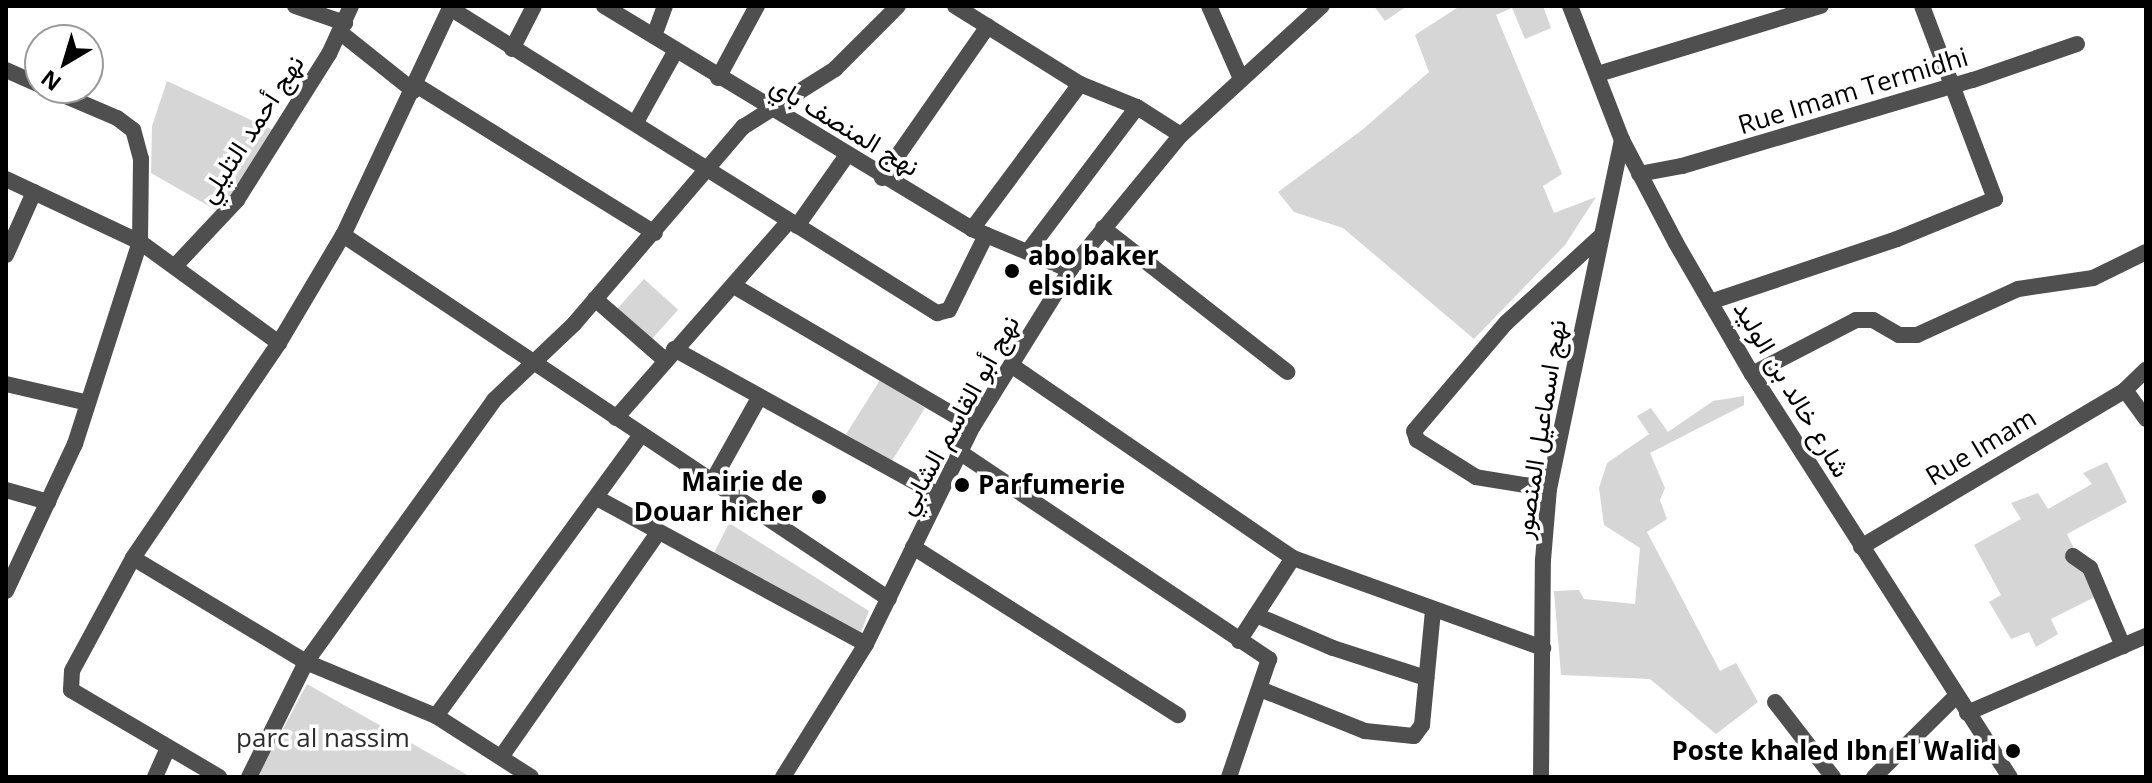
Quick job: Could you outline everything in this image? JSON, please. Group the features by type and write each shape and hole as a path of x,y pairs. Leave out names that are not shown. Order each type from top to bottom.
{"street":[{"path":"295,6 343,28 415,88 655,233"},
{"name":"نهج أحمد التليلي","path":"175,266 237,200 343,28 351,6"},
{"path":"512,49 534,6"},
{"name":"نهج المنصف باي","path":"604,6 882,178 979,232 1029,250 1070,270"},
{"path":"654,36 665,6"},
{"path":"718,78 757,6"},
{"path":"249,777 306,662 474,425 655,233 753,118 773,109 835,69 898,6"},
{"path":"955,6 1080,84 1137,107 1181,135"},
{"path":"1209,6 1241,79"},
{"name":"نهج أبو القاسم الشابي","path":"783,777 866,644 973,426 1070,270 1181,135 1322,6"},
{"name":"شارع خالد بن الوليد","path":"1570,6 1622,140 1710,302 1861,547 2010,777"},
{"path":"1598,74 1821,6"},
{"path":"1710,302 1992,203 1995,193 1950,87 1922,6"},
{"path":"219,777 77,697 70,685 72,671 133,558 279,343 343,235 451,7 512,49 636,122 793,224 942,314 979,232 1080,84"},
{"path":"882,178 988,26"},
{"name":"Rue Imam Termidhi","path":"1639,174 1696,162 1950,87 2077,44"},
{"path":"636,122 676,50"},
{"path":"6,591 14,558 48,502 104,366 140,242 141,159 133,130 117,118 84,104"},
{"path":"1029,250 1137,107"},
{"name":"نهج اسماعيل المنصور","path":"1541,777 1549,489 1622,140"},
{"path":"616,418 669,354 793,224 847,155"},
{"path":"6,179 140,242 279,343"},
{"path":"6,255 34,192"},
{"path":"1103,228 1287,372"},
{"path":"343,235 889,599"},
{"path":"1549,489 1476,477 1417,440 1414,431 1506,323 1600,237"},
{"path":"1752,374 1856,320 1873,320 1899,335 1917,335 2018,289 2093,278 2146,252"},
{"path":"734,286 973,426"},
{"path":"595,299 669,354 760,396 938,495"},
{"path":"1011,365 1293,558 1543,648"},
{"name":"Rue Imam","path":"1861,547 2125,390 2146,370"},
{"path":"6,384 88,403"},
{"path":"2125,390 2146,419"},
{"path":"712,482 760,396"},
{"path":"436,716 641,435"},
{"path":"961,453 1270,661 1229,777"},
{"path":"6,490 48,502"},
{"path":"597,498 866,644"},
{"path":"501,757 658,533"},
{"path":"913,547 1178,715"},
{"path":"2073,556 2090,568 2123,646"},
{"path":"133,558 306,662 436,716 530,777"},
{"path":"1239,641 1293,558"},
{"path":"1260,689 1365,731 1409,737 1422,725 1433,610"},
{"path":"1256,615 1333,648 1426,678"},
{"path":"1967,713 2146,636"},
{"path":"1874,777 1956,696"},
{"path":"1775,702 1833,777"},
{"path":"155,777 168,748"}],"green space":[{"path":"1374,6 1407,6 1385,21"},
{"path":"1460,6 1543,6 1551,28 1525,39 1512,8 1496,15 1562,174 1543,186 1554,213 1596,197 1565,245 1474,339 1343,228 1294,212 1278,192 1362,130 1429,72 1415,35"},
{"path":"167,81 273,130 221,213 151,173 152,126"},
{"path":"644,279 678,310 650,341 616,310"},
{"path":"880,380 925,408 891,462 846,434"},
{"path":"1744,396 1744,405 1650,453 1665,488 1660,500 1667,519 1647,532 1720,671 1736,663 1758,702 1716,734 1650,679 1561,675 1554,591 1579,590 1584,599 1635,604 1640,548 1604,525 1599,488 1607,463 1649,434 1637,416 1651,408 1668,432 1713,401"},
{"path":"2107,462 2127,502 2067,534 2097,596 2051,619 2058,634 2036,647 2029,632 2011,639 1989,602 2001,595 1974,545 2021,519 2011,503 2038,493 2048,509 2092,484 2083,473"},
{"path":"729,523 869,611 861,632 713,555"},
{"name":"parc al nassim","path":"307,684 471,777 257,777"}],"place":[{"name":"abo baker elsidik","path":"1012,271"},
{"name":"Parfumerie","path":"962,485"},
{"name":"Mairie de Douar hicher","path":"819,497"},
{"name":"Poste khaled Ibn El Walid","path":"2013,751"}]}
